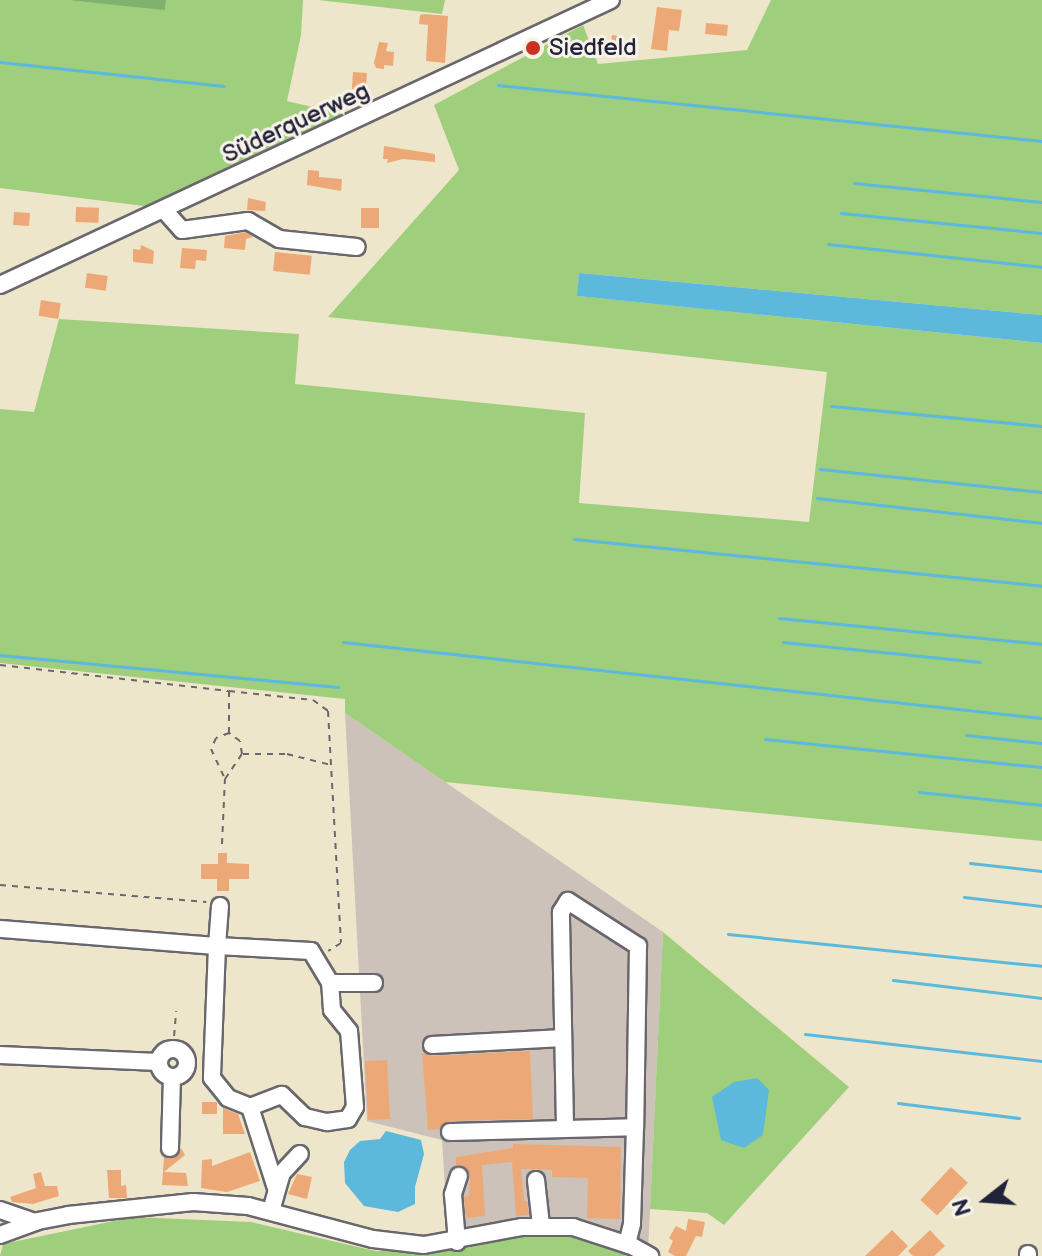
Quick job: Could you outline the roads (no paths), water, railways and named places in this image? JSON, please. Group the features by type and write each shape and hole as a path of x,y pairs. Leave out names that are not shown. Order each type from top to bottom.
{"street":[{"name":"Süderquerweg","path":"0,285 611,0"},
{"path":"164,210 182,230 248,221 279,239 357,247"},
{"path":"565,1127 561,912 568,901 638,946 632,1224 627,1244"},
{"path":"220,906 212,1078 222,1093 250,1107 276,1188"},
{"path":"0,929 311,951 330,983 332,1010 349,1031 355,1107 352,1115 340,1122 318,1121 297,1112 282,1095 250,1107"},
{"path":"330,983 374,983"},
{"path":"432,1045 563,1038"},
{"path":"173,1048 182,1051 187,1063 181,1075 172,1077 161,1071 158,1062 161,1054 173,1048"},
{"path":"0,1055 158,1062"},
{"path":"187,1063 211,1064"},
{"path":"170,1148 172,1077"},
{"path":"450,1132 635,1127"},
{"path":"271,1211 276,1188 290,1162 300,1154"},
{"path":"457,1242 453,1194 459,1176"},
{"path":"536,1180 541,1225"},
{"path":"0,1235 35,1222 94,1211 193,1202 271,1211 395,1243 424,1245 457,1242 541,1225 573,1227 627,1244 650,1256"},
{"path":"0,1210 35,1222"}],"water":[{"path":"579,273 1042,315 1042,343 577,296"},
{"path":"757,1078 769,1090 763,1135 744,1148 721,1140 712,1097 734,1082"},
{"path":"386,1131 421,1140 424,1154 415,1187 415,1204 398,1212 364,1206 345,1183 344,1162 350,1150 360,1141 380,1139"}],"waterway":[{"path":"0,62 224,86"},
{"path":"498,85 1042,141"},
{"path":"854,183 1042,202"},
{"path":"841,213 1042,233"},
{"path":"828,244 1042,267"},
{"path":"831,406 1042,426"},
{"path":"820,469 1042,492"},
{"path":"817,498 1042,523"},
{"path":"574,539 1042,586"},
{"path":"779,618 1042,644"},
{"path":"343,642 1042,718"},
{"path":"783,642 980,662"},
{"path":"0,655 338,687"},
{"path":"966,735 1042,743"},
{"path":"765,739 1042,767"},
{"path":"919,792 1042,805"},
{"path":"970,863 1042,871"},
{"path":"964,897 1042,906"},
{"path":"728,934 1042,966"},
{"path":"893,980 1042,998"},
{"path":"805,1034 1042,1061"},
{"path":"898,1103 1019,1118"}],"place":[{"name":"Siedfeld","path":"533,48"}]}
